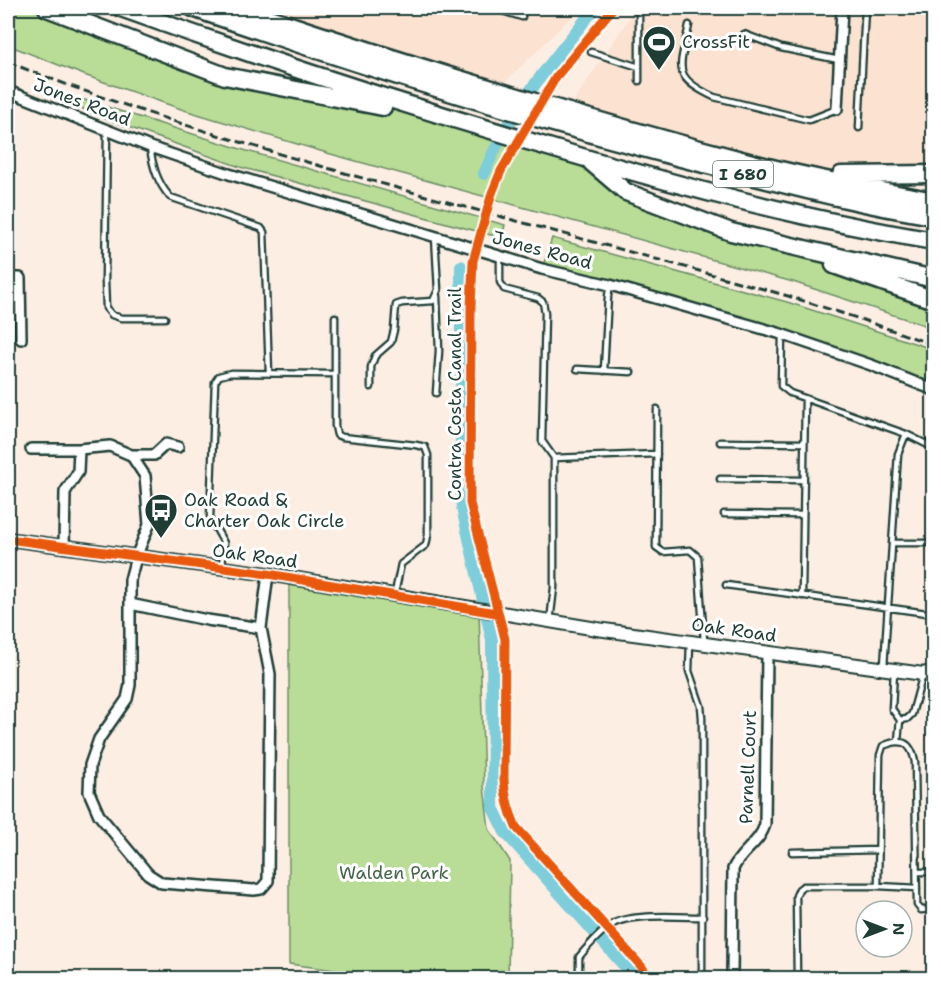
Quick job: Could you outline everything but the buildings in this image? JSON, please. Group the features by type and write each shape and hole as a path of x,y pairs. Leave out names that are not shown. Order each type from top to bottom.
{"highway":[{"path":"47,8 225,76 467,123"},
{"name":"I 680","path":"121,8 279,63 588,159 815,218 933,241"},
{"name":"I 680","path":"193,8 369,68 495,98"},
{"name":"I 680","path":"239,8 495,98 561,118 782,184 933,216"},
{"name":"I 680","path":"561,118 809,176 933,201"},
{"path":"588,159 626,192 731,232 933,279"},
{"path":"809,176 933,174"},
{"path":"777,243 897,289 933,300"}],"main road":[{"name":"Oak Road","path":"8,538 268,574 496,614 930,675"}],"street":[{"path":"837,109 842,8"},
{"name":"Jones Road","path":"8,90 150,147 229,174 542,269 610,285 782,334 871,365 933,390"},
{"path":"8,278 20,278 21,339"},
{"path":"31,449 79,449 110,446 131,455 154,455 166,444 178,447"},
{"path":"64,547 65,492 78,472 79,449"},
{"path":"131,455 145,476 149,525 136,557 130,580 130,685 127,699 99,739 90,765 89,792 99,815 148,874 162,883 254,890 261,889 268,881 270,674 261,628 268,574"},
{"path":"130,604 207,620 261,628"},
{"name":"Parnell Court","path":"732,978 733,869 738,858 763,831 765,824 767,653"}],"lane":[{"path":"493,8 522,17 522,8"},
{"path":"639,8 639,81"},
{"path":"858,128 864,8"},
{"path":"933,16 933,39"},
{"path":"689,25 681,68 682,75 703,92 714,97 808,120 837,109"},
{"path":"744,34 781,48 839,60"},
{"path":"591,52 639,67"},
{"path":"107,130 106,308 112,315 121,318 165,318"},
{"path":"150,147 153,167 162,188 170,197 261,228 264,232 269,373"},
{"path":"435,236 439,351 436,393"},
{"path":"500,256 500,282 504,290 538,298 543,302 545,313 542,441 554,459 554,588 550,622"},
{"path":"604,371 610,285"},
{"path":"371,387 371,368 375,356 391,342 396,305 433,301 437,296"},
{"path":"335,317 335,426 338,435 416,445 425,447 428,455 426,545 401,564 394,596"},
{"path":"782,334 781,386 789,393 906,434 933,448"},
{"path":"577,369 631,372"},
{"path":"222,568 224,543 210,518 215,382 219,376 231,373 335,374"},
{"path":"802,596 805,399"},
{"path":"657,409 656,547 663,552 690,550 698,557 704,644"},
{"path":"898,741 900,720 892,710 888,607 898,454 906,434"},
{"path":"720,442 804,442"},
{"path":"554,459 657,454"},
{"path":"720,479 804,480"},
{"path":"724,514 804,515"},
{"path":"892,543 933,543"},
{"path":"726,585 933,614"},
{"path":"690,642 689,671 702,706 702,978"},
{"path":"900,720 907,719 912,714 930,675"},
{"path":"878,886 880,755 883,746 898,741 906,744 913,751 915,762 917,905 921,909 933,909"},
{"path":"792,852 878,850"},
{"path":"917,872 933,872"},
{"path":"796,978 796,896 803,886 917,888"},
{"path":"579,978 579,957 603,931 614,923 626,919 703,917"}],"shaded area":[{"path":"239,8 581,8 496,91"},
{"path":"636,8 933,8 933,174 809,176 566,112"}],"green space":[{"path":"8,8 47,8 225,76 461,121 588,159 626,192 777,243 933,300 933,328 793,282 327,153 184,110 84,75 8,45"},
{"path":"72,96 247,151 505,225 502,238 240,167 106,119 70,103"},
{"path":"552,238 787,302 923,346 933,351 933,390 826,349 542,269"},
{"name":"Walden Park","path":"289,577 479,611 484,786 489,829 510,861 508,978 396,978 289,964"}],"waterway":[{"path":"484,174 506,129 533,87 595,8"},
{"path":"461,266 461,493 462,508 492,640 493,808 505,832 635,978"}],"railway":[{"path":"8,62 107,99 240,142 788,296 934,345"}],"cycle path":[{"name":"Contra Costa Canal Trail","path":"613,8 556,77 501,171 492,193 473,261 470,503 505,639 504,780 511,815 516,827 642,967 649,978"},
{"path":"8,539 268,574 496,613"}],"place":[{"name":"CrossFit","path":"659,71"},
{"name":"Oak Road & Charter Oak Circle","path":"161,539"}]}
